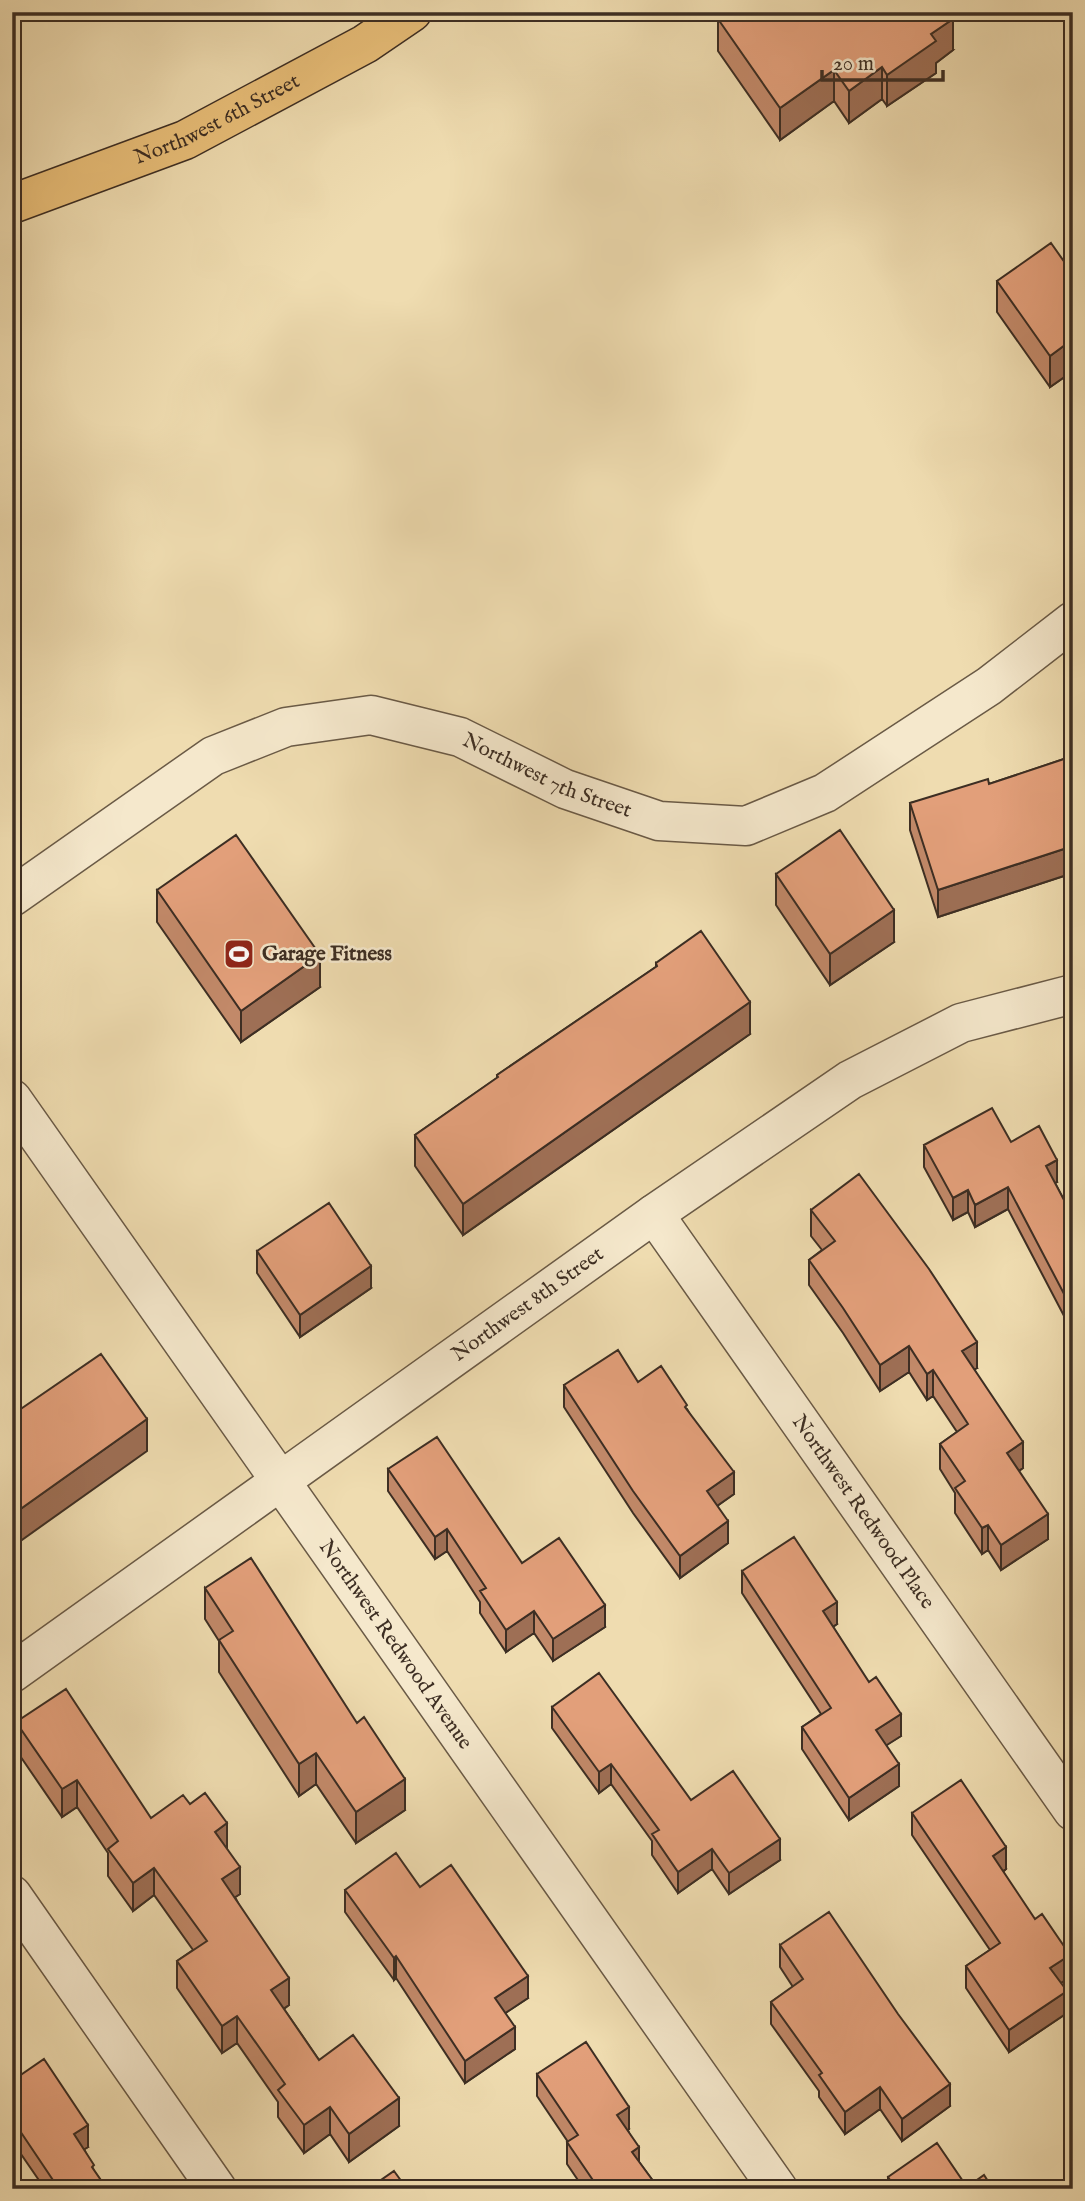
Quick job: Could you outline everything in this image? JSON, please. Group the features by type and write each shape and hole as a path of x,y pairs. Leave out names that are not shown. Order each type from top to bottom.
{"main road":[{"name":"Northwest 6th Street","path":"12,204 185,140 365,44 412,12"}],"street":[{"name":"Northwest 7th Street","path":"12,897 213,756 286,727 371,715 460,737 565,789 660,821 746,826 825,793 989,686 1073,621"},
{"name":"Northwest 8th Street","path":"12,1673 654,1214 850,1080 961,1023 1073,994"},
{"name":"Northwest Redwood Avenue","path":"12,1099 778,2189"},
{"name":"Northwest Redwood Place","path":"654,1214 1073,1811"},
{"path":"12,1895 217,2189"}],"building":[{"path":"728,12 949,12 953,19 931,34 936,41 887,75 882,67 849,91 834,70 780,108 718,19"},
{"path":"1051,243 1063,260 1073,252 1073,339 1050,356 997,281"},
{"path":"1073,756 1073,846 938,890 910,803 988,779 989,784"},
{"path":"840,830 894,910 830,954 776,874"},
{"name":"Garage Fitness","path":"236,835 320,955 241,1011 157,890"},
{"path":"701,931 750,1002 463,1204 415,1135 498,1077 497,1075 657,966 656,963"},
{"path":"992,1108 1011,1142 1039,1126 1057,1160 1046,1166 1073,1217 1073,1311 1008,1187 975,1205 968,1190 953,1198 924,1145"},
{"path":"859,1174 929,1269 977,1342 962,1351 1023,1442 1007,1453 1048,1514 1001,1545 988,1525 982,1528 955,1488 965,1481 940,1444 968,1424 933,1370 927,1374 909,1346 880,1365 809,1260 835,1241 811,1210"},
{"path":"329,1203 371,1266 300,1315 257,1251"},
{"path":"618,1350 638,1382 661,1366 687,1405 685,1407 734,1472 707,1491 728,1521 680,1556 633,1491 564,1385"},
{"path":"101,1354 147,1419 12,1515 12,1415"},
{"path":"437,1437 522,1563 559,1538 605,1605 553,1639 534,1611 506,1630 480,1591 486,1588 447,1529 435,1537 388,1469"},
{"path":"794,1537 837,1602 823,1611 869,1682 876,1677 901,1714 876,1730 899,1764 849,1798 802,1727 831,1708 742,1571"},
{"path":"251,1558 357,1723 364,1717 405,1779 356,1812 316,1753 299,1764 219,1640 233,1631 205,1588"},
{"path":"599,1673 691,1800 733,1771 780,1839 729,1873 712,1849 678,1872 652,1834 659,1830 611,1764 599,1772 552,1707"},
{"path":"66,1689 151,1818 183,1795 190,1804 205,1793 227,1823 215,1832 240,1867 222,1879 289,1978 271,1990 319,2060 353,2035 399,2098 349,2134 330,2107 304,2125 278,2090 285,2084 237,2016 222,2026 177,1961 207,1941 154,1868 133,1883 108,1849 118,1841 77,1780 62,1789 16,1722"},
{"path":"961,1780 1006,1847 993,1856 1035,1919 1042,1914 1070,1955 1050,1968 1067,1991 1009,2030 966,1966 1000,1943 912,1813"},
{"path":"396,1853 420,1887 451,1865 528,1976 495,1998 515,2027 465,2061 396,1956 394,1958 345,1890"},
{"path":"829,1912 898,2014 950,2084 902,2119 880,2087 845,2112 819,2075 822,2073 771,2002 803,1979 780,1945"},
{"path":"586,2042 629,2107 617,2115 639,2147 632,2152 659,2189 599,2189 567,2142 578,2135 537,2074"},
{"path":"44,2059 88,2125 74,2134 107,2189 59,2189 12,2119 12,2081"},
{"path":"937,2143 967,2187 984,2175 993,2189 896,2189 888,2177"},
{"path":"394,2171 407,2189 368,2189"}],"place":[{"name":"Garage Fitness","path":"239,954"}]}
